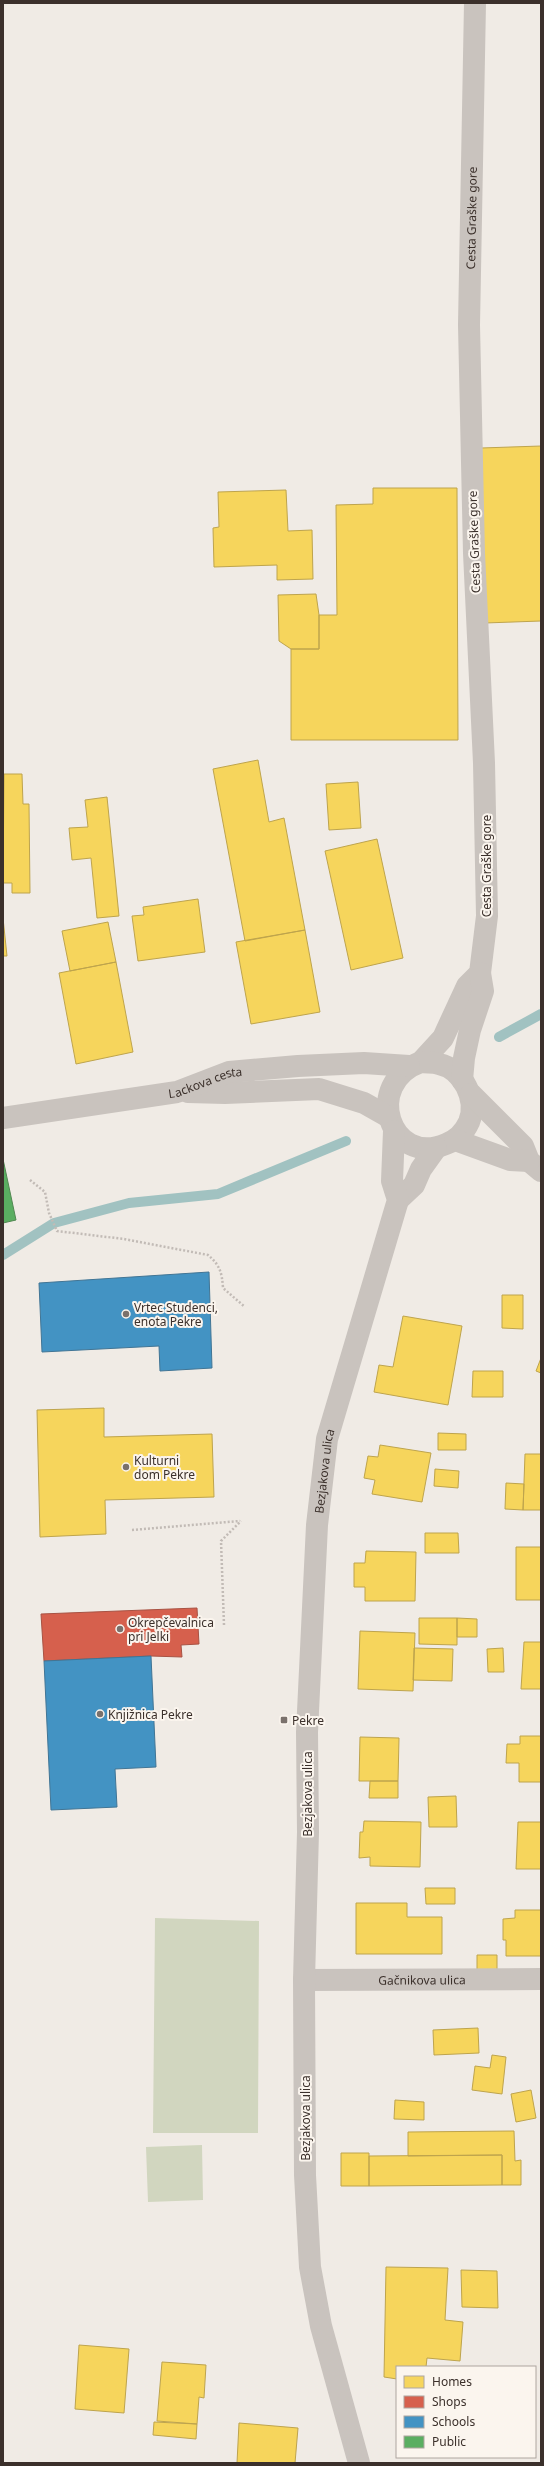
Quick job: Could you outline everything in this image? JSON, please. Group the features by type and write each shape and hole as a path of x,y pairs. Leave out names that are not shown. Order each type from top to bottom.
{"street":[{"name":"Cesta Graške gore","path":"466,1087 464,1058 470,1030 483,991 480,973 487,916 485,770 474,553 469,325 475,3"},
{"path":"466,1087 472,1115 466,1130 446,1144 421,1169 414,1185 398,1200 392,1180 389,1095 397,1078 444,1038 467,986 480,973"},
{"name":"Lackova cesta","path":"3,1118 177,1092 229,1072 298,1066 364,1063 415,1064"},
{"path":"415,1064 440,1064 454,1071 466,1087 523,1146 535,1166"},
{"path":"177,1092 225,1094 319,1089 364,1103 391,1123 407,1143 419,1148 446,1144 535,1166"},
{"name":"Bezjakova ulica","path":"359,2463 321,2326 310,2267 305,2175 304,1980 308,1832 307,1732 318,1517 327,1439 398,1200"},
{"name":"Gačnikova ulica","path":"304,1980 541,1979"}],"path":[{"path":"30,1180 45,1192 49,1213 57,1232 124,1239 208,1255 216,1262 221,1270 223,1288 245,1307"},
{"path":"132,1530 241,1521 221,1541 224,1625"}],"green space":[{"path":"155,1918 259,1921 258,2133 153,2133"},
{"path":"202,2145 203,2200 148,2202 146,2147"}],"building: Homes":[{"path":"541,446 541,621 485,623 481,448"},
{"path":"373,488 457,488 458,740 291,740 291,649 319,649 319,615 337,615 336,505 373,504"},
{"path":"286,490 288,531 312,530 313,579 277,580 277,565 214,567 213,528 219,527 218,492"},
{"path":"316,594 319,615 319,649 291,649 279,641 278,595"},
{"path":"258,760 269,822 284,818 305,930 245,941 213,769"},
{"path":"4,774 22,774 23,804 29,804 30,893 12,893 12,883 3,883"},
{"path":"358,782 361,828 329,830 326,784"},
{"path":"107,797 119,916 97,918 91,858 72,860 69,828 88,827 85,800"},
{"path":"377,839 403,958 351,970 325,851"},
{"path":"198,899 205,952 138,961 132,916 144,915 143,907"},
{"path":"3,918 7,956 3,956"},
{"path":"108,922 116,962 70,971 62,931"},
{"path":"305,930 320,1012 251,1024 236,942"},
{"path":"116,962 133,1052 76,1064 59,973"},
{"path":"502,1295 523,1295 523,1329 502,1328"},
{"path":"403,1316 462,1326 448,1405 374,1392 379,1365 393,1367"},
{"path":"541,1358 541,1373 536,1371"},
{"path":"473,1371 503,1371 503,1397 472,1397"},
{"name":"Kulturni dom Pekre","path":"104,1408 104,1437 212,1434 214,1497 105,1500 106,1534 40,1537 37,1410"},
{"path":"438,1433 466,1434 466,1450 438,1450"},
{"path":"380,1445 431,1453 422,1502 372,1494 375,1480 364,1478 368,1456 378,1457"},
{"path":"525,1454 541,1454 541,1510 523,1510"},
{"path":"435,1469 459,1471 458,1488 434,1486"},
{"path":"506,1483 524,1484 523,1510 505,1509"},
{"path":"425,1533 458,1533 459,1553 425,1553"},
{"path":"516,1547 541,1547 541,1600 516,1600"},
{"path":"366,1551 416,1552 415,1601 365,1601 365,1587 354,1587 354,1563 365,1563"},
{"path":"419,1618 457,1618 457,1645 419,1644"},
{"path":"457,1618 477,1619 477,1637 457,1637"},
{"path":"360,1631 415,1633 413,1691 358,1689"},
{"path":"524,1642 541,1642 541,1689 521,1689"},
{"path":"414,1648 453,1649 452,1681 413,1680"},
{"path":"503,1648 504,1672 488,1672 487,1649"},
{"path":"520,1736 541,1736 541,1782 519,1782 519,1763 506,1763 507,1744 520,1744"},
{"path":"360,1737 399,1738 398,1781 359,1781"},
{"path":"370,1781 398,1781 398,1798 369,1798"},
{"path":"456,1796 457,1827 429,1827 428,1797"},
{"path":"364,1821 421,1822 420,1867 370,1866 370,1857 359,1858 360,1832 363,1832"},
{"path":"518,1822 541,1822 541,1869 516,1869"},
{"path":"425,1888 455,1888 455,1904 426,1904"},
{"path":"356,1903 407,1903 407,1917 442,1917 442,1954 356,1954"},
{"path":"515,1910 541,1910 541,1956 506,1956 506,1940 503,1940 503,1919 515,1918"},
{"path":"477,1955 497,1955 497,1974 477,1974"},
{"path":"478,2028 479,2053 434,2055 433,2030"},
{"path":"492,2055 506,2057 502,2094 472,2090 475,2066 490,2068"},
{"path":"531,2090 536,2118 516,2122 511,2094"},
{"path":"395,2100 424,2102 424,2120 394,2119"},
{"path":"514,2131 515,2161 521,2160 521,2185 502,2185 502,2155 408,2156 408,2132"},
{"path":"341,2153 369,2153 369,2186 341,2186"},
{"path":"502,2155 502,2185 369,2186 369,2156"},
{"path":"386,2267 448,2268 445,2320 463,2322 460,2361 427,2358 426,2366 396,2366 396,2379 384,2377"},
{"path":"461,2270 497,2271 498,2308 462,2307"},
{"path":"79,2345 129,2349 124,2413 75,2409"},
{"path":"162,2362 206,2365 204,2398 199,2397 197,2424 157,2421"},
{"path":"154,2422 197,2424 196,2439 153,2435"},
{"path":"239,2423 298,2428 295,2463 237,2463"}],"building: Shops":[{"name":"Okrepčevalnica pri Jelki","path":"197,1608 199,1644 181,1645 182,1657 151,1656 44,1661 41,1614"}],"building: Schools":[{"name":"Vrtec Studenci, enota Pekre","path":"209,1272 212,1368 160,1371 159,1346 42,1352 39,1283"},
{"name":"Knjižnica Pekre","path":"151,1656 156,1767 115,1769 117,1807 51,1810 44,1661"}],"building: Public":[{"path":"3,1159 16,1220 3,1223"}],"waterway":[{"path":"499,1037 541,1014"},
{"path":"3,1255 54,1223 129,1203 218,1194 346,1141"}],"place":[{"name":"Vrtec Studenci, enota Pekre","path":"126,1314"},
{"name":"Kulturni dom Pekre","path":"126,1467"},
{"name":"Okrepčevalnica pri Jelki","path":"120,1629"},
{"name":"Knjižnica Pekre","path":"100,1714"},
{"name":"Pekre","path":"284,1720"}]}
